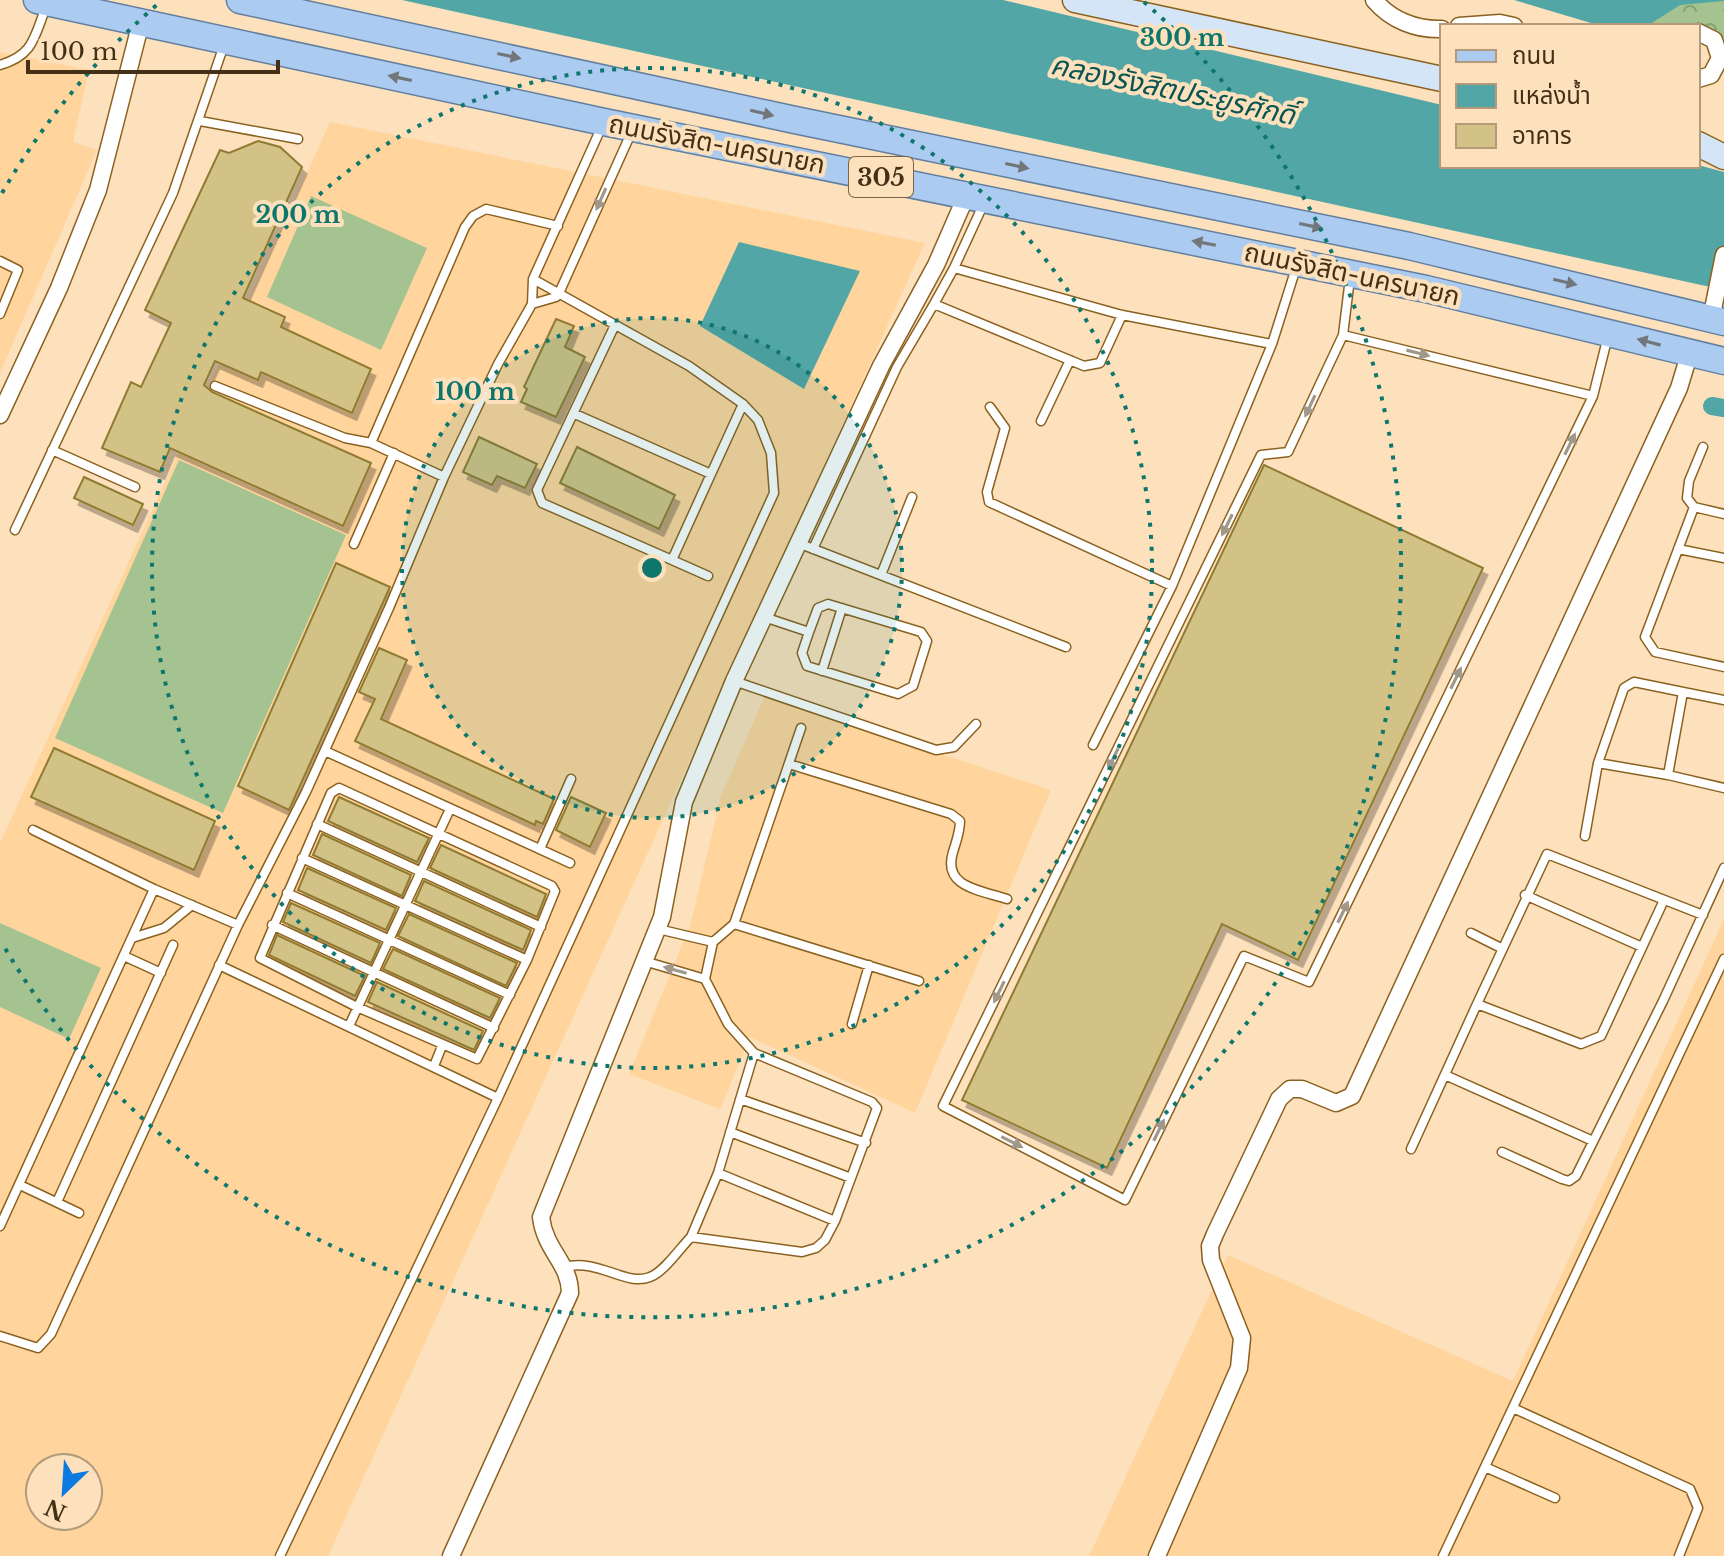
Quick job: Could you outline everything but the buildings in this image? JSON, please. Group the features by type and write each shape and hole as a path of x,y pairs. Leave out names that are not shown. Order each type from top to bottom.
{"main road":[{"name":"ถนนรังสิต-นครนายก","path":"240,0 1409,246 1718,320"},
{"name":"ถนนรังสิต-นครนายก","path":"42,1 604,122 1351,273 1609,331 1724,361"},
{"path":"453,90 466,83 470,74 468,62 458,45"},
{"path":"544,109 537,100 537,87 542,75 553,66"}],"street":[{"path":"1075,0 1440,79"},
{"path":"1374,0 1399,20 1424,29 1440,29"},
{"path":"0,415 59,288 98,190 141,22"},
{"path":"1700,33 1714,40 1721,50 1711,75 1700,78"},
{"path":"1700,145 1724,157"},
{"path":"451,1556 565,1308 570,1278 543,1236 541,1217 657,929 684,802 764,617 806,546 881,366 976,196"},
{"path":"1718,320 1723,259"},
{"path":"1157,1556 1239,1368 1242,1338 1213,1269 1210,1246 1215,1234 1279,1099 1290,1089 1302,1089 1336,1103 1352,1096 1679,388 1690,352"}],"lane":[{"path":"0,65 24,56 30,48 42,1"},
{"path":"15,530 173,193 226,40"},
{"path":"200,121 298,139"},
{"path":"0,1336 38,1348 51,1334 219,965 325,751 444,477 498,364 532,304 533,279 604,122"},
{"path":"532,304 556,297 560,291 633,128"},
{"path":"976,196 954,268 897,367 806,546 1066,647"},
{"path":"371,443 458,242 473,216 486,209 558,226"},
{"path":"0,261 18,270 0,314"},
{"path":"1093,745 1172,586 1272,344 1298,262"},
{"path":"954,268 1122,315 1272,344"},
{"path":"1351,273 1343,335 1288,452 1261,455 943,1106 1125,1200 1244,956 1309,982 1593,396 1609,331"},
{"path":"280,1556 498,1098 774,493 771,453 758,420 743,404 689,366 614,327 560,291 533,279"},
{"path":"934,304 1092,367 1100,363 1122,315"},
{"path":"614,327 537,490 538,498 542,503 708,576"},
{"path":"1343,335 1593,396"},
{"path":"1041,421 1070,360"},
{"path":"215,386 345,438 371,443 444,477"},
{"path":"672,560 743,404"},
{"path":"990,407 1005,428 987,492 989,502 1172,586"},
{"path":"575,414 711,474"},
{"path":"1703,447 1689,481 1687,498 1694,507 1724,514"},
{"path":"52,450 135,487"},
{"path":"354,544 394,453"},
{"path":"881,575 912,497"},
{"path":"1694,507 1645,637 1648,646 1655,652 1724,667"},
{"path":"1678,549 1724,558"},
{"path":"822,604 921,632 927,641 913,686 906,692 862,685 807,666 803,659 809,632 822,604"},
{"path":"822,671 842,608"},
{"path":"764,617 809,632"},
{"path":"734,681 936,750 954,747 976,724"},
{"path":"1585,836 1598,763 1629,683 1724,700"},
{"path":"1668,775 1683,692"},
{"path":"691,1237 802,1252 825,1240 877,1114 872,1102 754,1053 728,1024 705,979 713,942 734,924 801,728"},
{"path":"325,751 570,863"},
{"path":"1598,763 1724,788"},
{"path":"789,764 951,814 960,821 949,865 951,875 959,883 1007,899"},
{"path":"540,849 571,779"},
{"path":"339,788 439,833 552,886 555,897 477,1059 357,1007 260,958 331,793 339,788"},
{"path":"349,1026 450,809"},
{"path":"317,824 541,927"},
{"path":"33,830 154,889 238,925"},
{"path":"1411,1149 1542,858 1554,854 1703,915"},
{"path":"302,858 527,960"},
{"path":"1502,1152 1569,1181 1576,1176 1724,868"},
{"path":"0,1226 154,889"},
{"path":"287,893 510,995"},
{"path":"1525,895 1642,947"},
{"path":"1477,1004 1581,1044 1601,1036 1664,900"},
{"path":"132,938 164,928 192,905"},
{"path":"734,924 919,981"},
{"path":"272,925 494,1028"},
{"path":"657,929 713,942"},
{"path":"1471,933 1501,948"},
{"path":"57,1202 173,945"},
{"path":"124,956 161,973"},
{"path":"1443,1556 1724,959"},
{"path":"644,961 705,979"},
{"path":"219,965 498,1098"},
{"path":"852,1024 869,965"},
{"path":"267,988 275,968"},
{"path":"434,1066 442,1046"},
{"path":"564,1267 580,1263 597,1265 633,1279 652,1277 691,1237 718,1173 754,1053"},
{"path":"1445,1075 1593,1141"},
{"path":"740,1099 866,1143"},
{"path":"730,1132 851,1178"},
{"path":"718,1173 835,1221"},
{"path":"20,1185 79,1213"},
{"path":"1513,1408 1690,1489 1698,1508 1679,1556"},
{"path":"1485,1467 1555,1498"}],"shaded area":[{"path":"0,52 89,70 73,142 97,150 0,373"},
{"path":"330,122 925,243 328,1556 0,1556 0,843"},
{"path":"765,696 1051,790 915,1113 750,1037 720,1109 629,1074 690,926 721,796"},
{"path":"1724,919 1724,1556 1089,1556 1228,1255 1513,1381"}],"green space":[{"path":"1553,0 1724,0 1724,38 1700,34 1700,24 1638,24"},
{"path":"311,196 427,248 381,350 267,297"},
{"path":"179,460 346,535 223,813 55,738"},
{"path":"0,923 101,968 69,1039 0,1007"}],"water":[{"name":"คลองรังสิตประยูรศักดิ์","path":"402,0 1003,0 1440,105 1440,168 1700,168 1700,166 1724,172 1724,290"},
{"path":"1514,0 1724,0 1680,5 1650,24 1594,24"},
{"path":"739,242 860,271 804,389 700,326"}],"waterway":[{"path":"1712,406 1724,408"}]}
